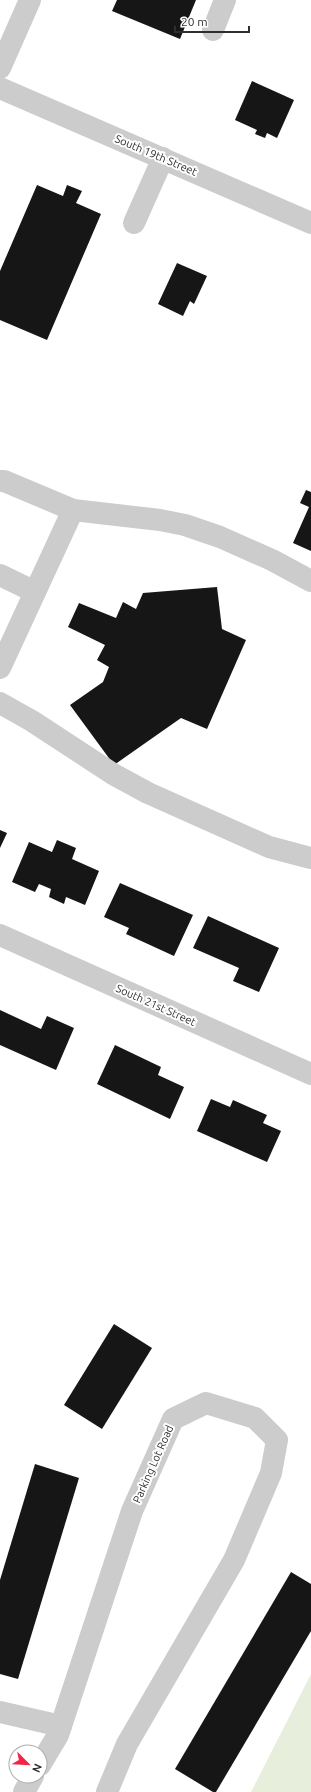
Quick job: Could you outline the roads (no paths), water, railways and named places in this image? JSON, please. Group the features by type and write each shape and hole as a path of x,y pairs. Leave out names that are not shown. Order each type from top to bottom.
{"street":[{"path":"0,68 30,0"},
{"path":"213,30 225,0"},
{"name":"South 19th Street","path":"0,88 311,223"},
{"path":"134,223 163,158"},
{"path":"0,482 4,481 73,510 160,520 185,525 220,537 272,560 311,581"},
{"path":"0,668 73,510"},
{"path":"0,575 35,592"},
{"path":"0,703 32,721 113,774 148,793 269,847 311,858"},
{"name":"South 21st Street","path":"0,935 311,1074"},
{"name":"Parking Lot Road","path":"48,1752 58,1735 132,1511 173,1418 206,1403 255,1418 277,1440 271,1473 234,1560 127,1744 107,1792"},
{"path":"0,1712 61,1726"}]}
